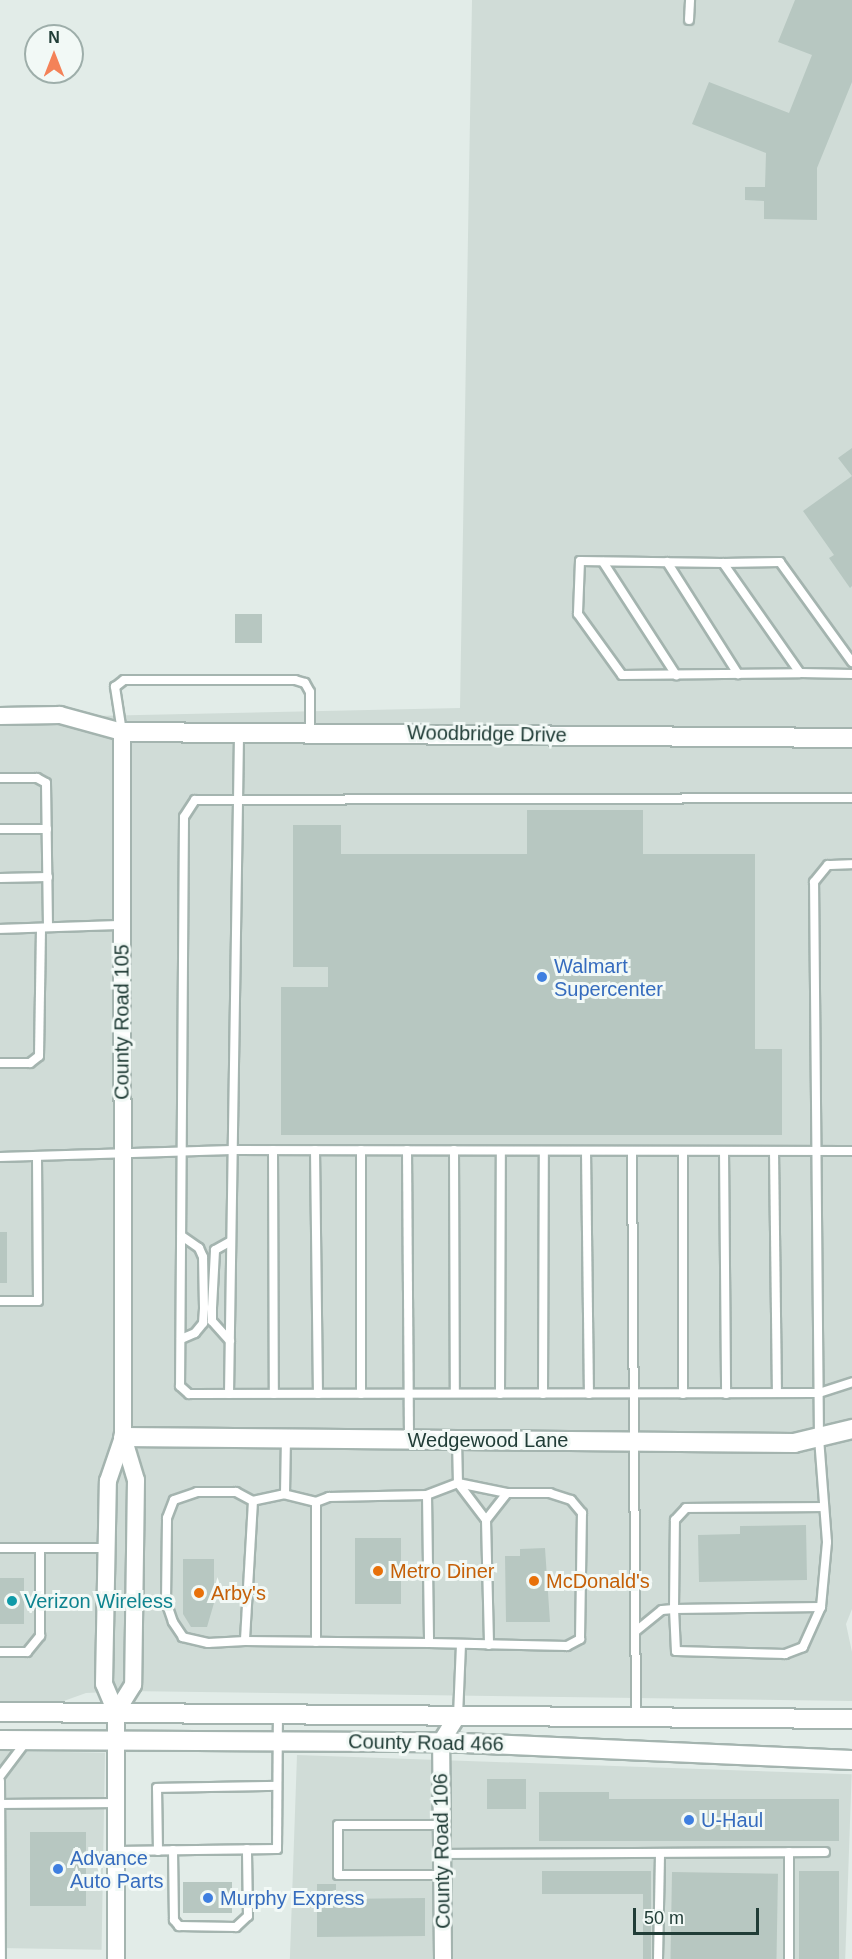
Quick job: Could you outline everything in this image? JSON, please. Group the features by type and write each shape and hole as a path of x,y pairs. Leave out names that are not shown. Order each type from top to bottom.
{"main road":[{"name":"Woodbridge Drive","path":"122,732 852,738"},
{"name":"Wedgewood Lane","path":"123,1437 635,1441 819,1439 852,1429"},
{"name":"County Road 466","path":"0,1712 852,1719"},
{"name":"County Road 466","path":"0,1740 441,1742 638,1747 852,1760"}],"street":[{"path":"0,716 60,715 122,732"},
{"name":"County Road 105","path":"116,1712 133,1685 136,1480 123,1437 122,732"},
{"name":"County Road 105","path":"116,1712 104,1683 108,1481 123,1437"},
{"path":"116,1712 116,1959"},
{"path":"441,1742 458,1716"},
{"name":"County Road 106","path":"441,1742 443,1959"}],"lane":[{"path":"689,20 690,0"},
{"path":"852,662 780,562 580,561 578,614 622,675 852,674"},
{"path":"603,562 676,675"},
{"path":"667,562 738,674"},
{"path":"723,563 800,673"},
{"path":"122,732 115,687 124,680 295,680 305,684 309,692 310,732"},
{"path":"229,1394 239,732"},
{"path":"0,778 37,778 46,783 48,877 39,1056 30,1063 0,1063"},
{"path":"852,798 195,800 184,817 181,1339 183,1392 229,1394 819,1393 852,1382"},
{"path":"0,829 47,829"},
{"path":"823,1507 686,1508 675,1520 676,1651 785,1654 802,1647 821,1607 827,1542 819,1439 814,882 828,865 852,864"},
{"path":"0,878 48,877"},
{"path":"0,929 122,925"},
{"path":"0,1157 232,1150 852,1151"},
{"path":"273,1150 274,1394"},
{"path":"315,1150 318,1394"},
{"path":"361,1150 361,1394"},
{"path":"407,1150 409,1439"},
{"path":"454,1150 454,1393"},
{"path":"500,1394 501,1151"},
{"path":"543,1394 544,1151"},
{"path":"586,1151 589,1394"},
{"path":"632,1151 636,1718"},
{"path":"683,1151 683,1394"},
{"path":"724,1151 726,1394"},
{"path":"774,1151 777,1393"},
{"path":"0,1301 38,1301 37,1156"},
{"path":"181,1339 195,1333 203,1323 204,1308 203,1257 199,1248 182,1236"},
{"path":"230,1341 212,1322 212,1308 215,1250 231,1241"},
{"path":"285,1494 286,1438"},
{"path":"457,1440 458,1483 486,1520 489,1645"},
{"path":"458,1483 507,1493 550,1493 571,1500 582,1513 584,1628 580,1639 567,1646 429,1642 245,1641 208,1643 183,1637 173,1622 166,1602 167,1518 174,1500 197,1492 236,1492 253,1501 285,1494 316,1502 329,1497 427,1495 458,1483"},
{"path":"486,1520 507,1493"},
{"path":"427,1495 429,1642"},
{"path":"245,1641 253,1501"},
{"path":"316,1502 316,1642"},
{"path":"0,1548 107,1548"},
{"path":"0,1653 27,1652 40,1636 40,1548"},
{"path":"636,1630 662,1610 821,1607"},
{"path":"458,1716 461,1644"},
{"path":"116,1851 277,1849 278,1714"},
{"path":"0,1776 8,1759 30,1740"},
{"path":"0,1781 1,1959"},
{"path":"158,1851 157,1788 277,1786"},
{"path":"1,1804 116,1803"},
{"path":"442,1825 338,1825 338,1875 442,1875"},
{"path":"173,1850 174,1920 179,1926 236,1927 248,1916 247,1849"},
{"path":"789,1852 789,1959"},
{"path":"442,1854 825,1852"},
{"path":"658,1959 660,1853"}],"shaded area":[{"path":"472,0 852,0 852,728 114,722 114,741 852,748 852,1419 794,1433 115,1427 114,1446 794,1452 852,1440 852,1609 846,1624 852,1652 852,1701 127,1691 86,1693 61,1702 0,1703 0,718 460,708"},
{"path":"0,1751 105,1753 102,1950 0,1948"},
{"path":"297,1755 852,1774 845,1959 290,1959"}],"building":[{"path":"795,0 852,0 852,82 817,168 817,220 764,219 764,201 745,200 745,187 765,187 766,153 692,124 709,82 789,113 812,55 778,42"},
{"path":"852,448 852,476 838,458"},
{"path":"852,476 852,586 850,588 829,558 834,555 803,511"},
{"path":"235,614 262,614 262,643 235,643"},
{"name":"Walmart Supercenter","path":"527,810 643,810 643,854 755,854 755,1049 782,1049 782,1135 281,1135 281,987 328,987 328,967 293,967 293,825 341,825 341,854 527,854"},
{"path":"0,1232 7,1232 7,1283 0,1283"},
{"path":"806,1525 807,1580 699,1582 698,1535 740,1534 740,1526"},
{"name":"Metro Diner","path":"355,1538 401,1538 401,1604 355,1604"},
{"path":"545,1548 550,1622 506,1622 505,1556 520,1556 520,1549"},
{"name":"Arby's","path":"183,1559 214,1559 214,1603 207,1627 191,1627 183,1614"},
{"name":"Verizon Wireless","path":"0,1578 24,1578 24,1624 0,1624"},
{"path":"487,1779 526,1779 526,1809 487,1809"},
{"name":"U-Haul","path":"539,1792 609,1792 609,1799 839,1799 839,1841 539,1841"},
{"name":"Advance Auto Parts","path":"30,1832 86,1832 86,1906 30,1906"},
{"path":"542,1871 651,1871 651,1959 643,1959 643,1894 542,1894"},
{"name":"U-Haul","path":"799,1871 839,1871 839,1959 799,1959"},
{"name":"U-Haul","path":"672,1872 778,1874 776,1959 670,1959"},
{"name":"Murphy Express","path":"183,1882 232,1882 232,1913 183,1913"},
{"path":"317,1884 336,1884 336,1899 425,1898 425,1936 317,1937"}],"place":[{"name":"Walmart Supercenter","path":"542,977"},
{"name":"Metro Diner","path":"378,1571"},
{"name":"McDonald's","path":"534,1581"},
{"name":"Arby's","path":"199,1593"},
{"name":"Verizon Wireless","path":"12,1601"},
{"name":"U-Haul","path":"689,1820"},
{"name":"Advance Auto Parts","path":"58,1869"},
{"name":"Murphy Express","path":"208,1898"}]}
